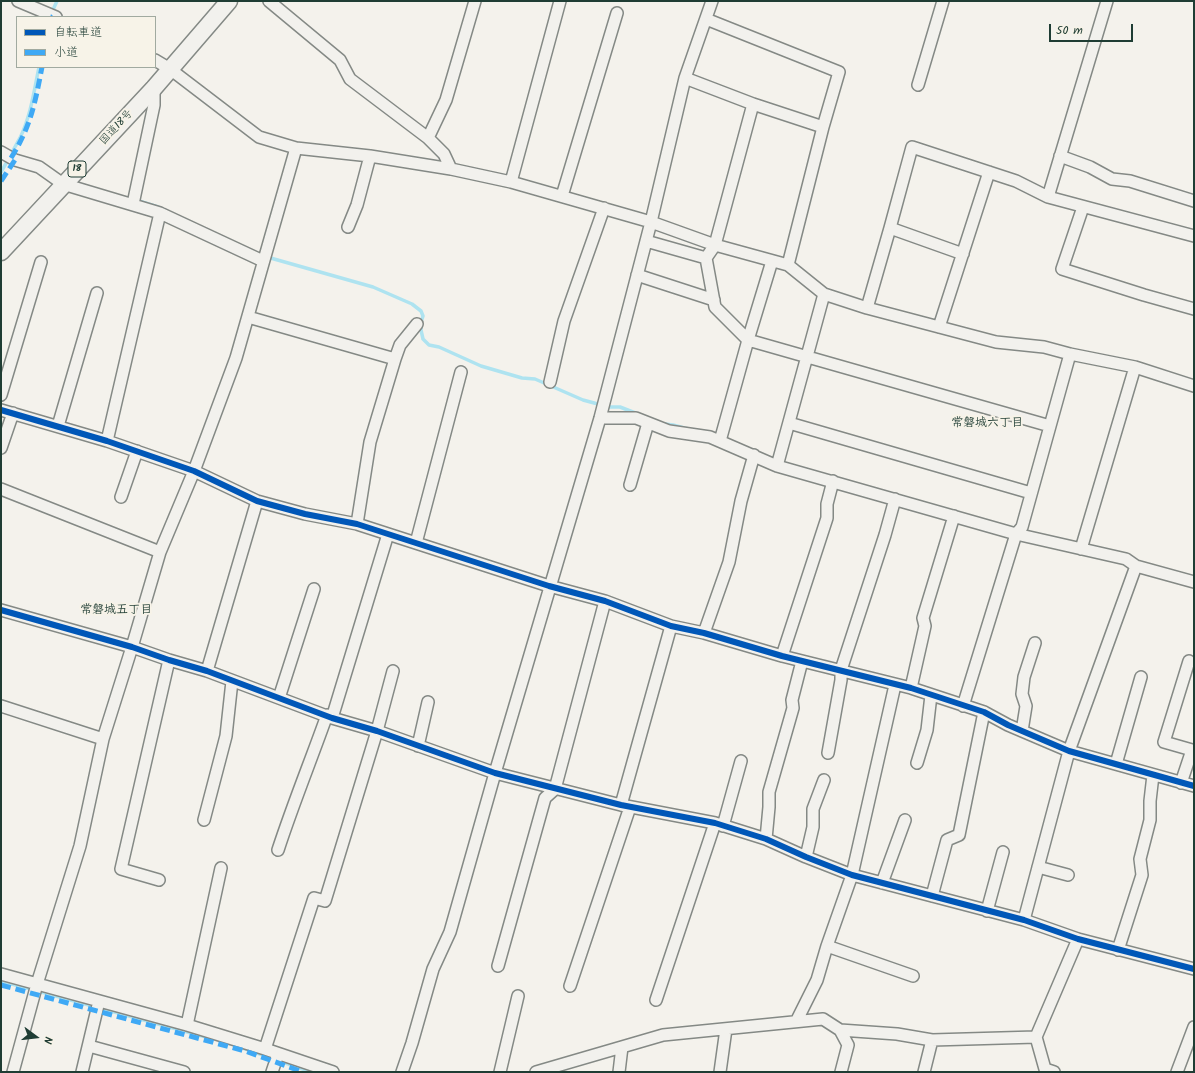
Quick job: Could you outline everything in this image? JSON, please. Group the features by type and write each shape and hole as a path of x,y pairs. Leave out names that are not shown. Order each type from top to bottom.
{"highway":[{"name":"国道18号","path":"1,252 154,88 229,1"}],"street":[{"path":"18,1 54,16"},
{"path":"269,1 340,60 350,79 428,138 444,154 451,169"},
{"path":"428,138 446,100 475,1"},
{"path":"511,182 560,1"},
{"path":"402,1072 412,1043 433,969 450,932 495,773 600,418 651,222 685,78 712,1"},
{"path":"918,85 943,1"},
{"path":"1048,197 1107,1"},
{"path":"562,196 616,13"},
{"path":"706,19 839,72 823,127 788,265"},
{"path":"156,61 170,69 259,137 296,148 370,156 451,169 511,182 651,222 715,245 788,265 824,294 867,308 996,342 1044,347 1070,354 1135,367 1194,386"},
{"path":"685,78 753,104 823,127"},
{"path":"133,204 154,104 154,88"},
{"path":"753,104 715,245 706,258 715,307 748,340 806,358 1050,426"},
{"path":"867,308 912,147 1016,181 1048,197 1194,236"},
{"path":"13,1072 36,988 80,846 103,739 160,552 194,471 236,358 296,148"},
{"path":"1,152 16,160 39,168 63,184 160,213 263,261"},
{"path":"348,227 357,205 370,156"},
{"path":"1060,156 1112,179 1130,181 1194,201"},
{"path":"939,327 989,172"},
{"path":"1083,207 1062,269 1194,309"},
{"path":"550,382 564,321 604,208"},
{"path":"107,441 160,213"},
{"path":"890,228 963,254"},
{"path":"646,241 706,258"},
{"path":"720,441 772,261"},
{"path":"1,395 41,262"},
{"path":"637,275 714,300"},
{"path":"58,426 97,293"},
{"path":"777,466 824,294"},
{"path":"248,316 395,359"},
{"path":"357,524 370,442 400,345 417,324"},
{"path":"963,706 1016,534 1022,527 1070,354"},
{"path":"1081,549 1135,367"},
{"path":"416,543 461,372"},
{"path":"1,410 107,441 194,471 257,501 305,514 357,524 550,586 605,601 671,626 704,633 782,656 911,688 984,712 1008,725 1069,751 1194,786"},
{"path":"1,448 13,413"},
{"path":"600,418 636,418 669,431 710,438 754,455 777,466 1016,534 1126,559 1136,566 1194,582"},
{"path":"630,485 648,423"},
{"path":"789,423 1031,493"},
{"path":"122,497 137,452"},
{"path":"704,633 729,562 741,501 754,455"},
{"path":"782,656 827,518 827,504 833,481"},
{"path":"1,489 160,552"},
{"path":"828,753 841,680 841,670 885,535 895,499"},
{"path":"207,671 257,501"},
{"path":"911,688 925,626 923,618 954,516"},
{"path":"278,850 293,804 330,716 388,534"},
{"path":"1024,920 1069,751 1136,566"},
{"path":"279,698 314,589"},
{"path":"498,966 545,798 555,789 605,601"},
{"path":"1,610 132,647 207,671 279,698 495,773 625,806 719,824 766,839 852,875 1024,920 1078,939 1194,969"},
{"path":"570,986 625,806 671,626"},
{"path":"1022,731 1026,706 1022,694 1024,677 1034,643"},
{"path":"159,880 121,869 169,660"},
{"path":"766,839 769,792 793,708 792,700 802,661"},
{"path":"1181,783 1192,750 1164,742 1189,661"},
{"path":"265,1049 314,898 325,901 377,731 393,671"},
{"path":"1116,764 1141,677"},
{"path":"204,820 226,736 232,681"},
{"path":"797,1020 817,980 827,946 852,875 895,685"},
{"path":"916,763 927,730 930,695"},
{"path":"418,746 428,702"},
{"path":"1,706 103,739"},
{"path":"932,896 947,840 959,835 984,712"},
{"path":"656,1000 741,761"},
{"path":"1118,950 1142,875 1140,859 1150,820 1150,801 1153,775"},
{"path":"806,857 813,827 813,809 824,780"},
{"path":"882,883 905,820"},
{"path":"987,911 1003,852"},
{"path":"187,1025 221,868"},
{"path":"1038,868 1068,875"},
{"path":"1048,1071 1036,1037 1078,939"},
{"path":"827,946 913,976"},
{"path":"1,974 36,988 99,1001 187,1025 333,1072"},
{"path":"500,1072 518,996"},
{"path":"82,1072 99,1001"},
{"path":"536,1072 663,1035 797,1020 823,1019 840,1030 897,1034 932,1040 1036,1037"},
{"path":"1176,1072 1194,1028"},
{"path":"720,1072 726,1029"},
{"path":"840,1030 848,1045 841,1072"},
{"path":"924,1072 932,1040"},
{"path":"89,1046 184,1072"},
{"path":"619,1072 622,1047"},
{"path":"272,1072 278,1054"}],"waterway":[{"path":"52,12 57,1"},
{"path":"11,154 27,121 39,68"},
{"path":"1,172 8,160"},
{"path":"136,200 158,207"},
{"path":"267,257 373,287 412,304 421,311 423,316 421,322 423,339 429,345 439,347 481,366 522,378 535,379 583,400 609,407 620,407 638,414"},
{"path":"665,424 688,429"},
{"path":"1,981 213,1039"},
{"path":"237,1046 311,1072"}],"marked path":[{"path":"11,158 28,125 42,68"},
{"path":"1,181 15,160"},
{"path":"1,985 245,1051 303,1072"}],"cycle path":[{"path":"1,410 107,441 194,471 257,501 305,514 357,524 549,586 605,601 671,626 704,633 782,656 911,688 984,712 1008,725 1069,751 1194,786"},
{"path":"1,610 132,647 207,671 332,718 377,731 495,773 621,805 715,823 766,839 852,875 1024,920 1078,939 1194,969"}],"district":[{"name":"常磐城六丁目","path":"987,424"},
{"name":"常磐城五丁目","path":"116,611"}]}
